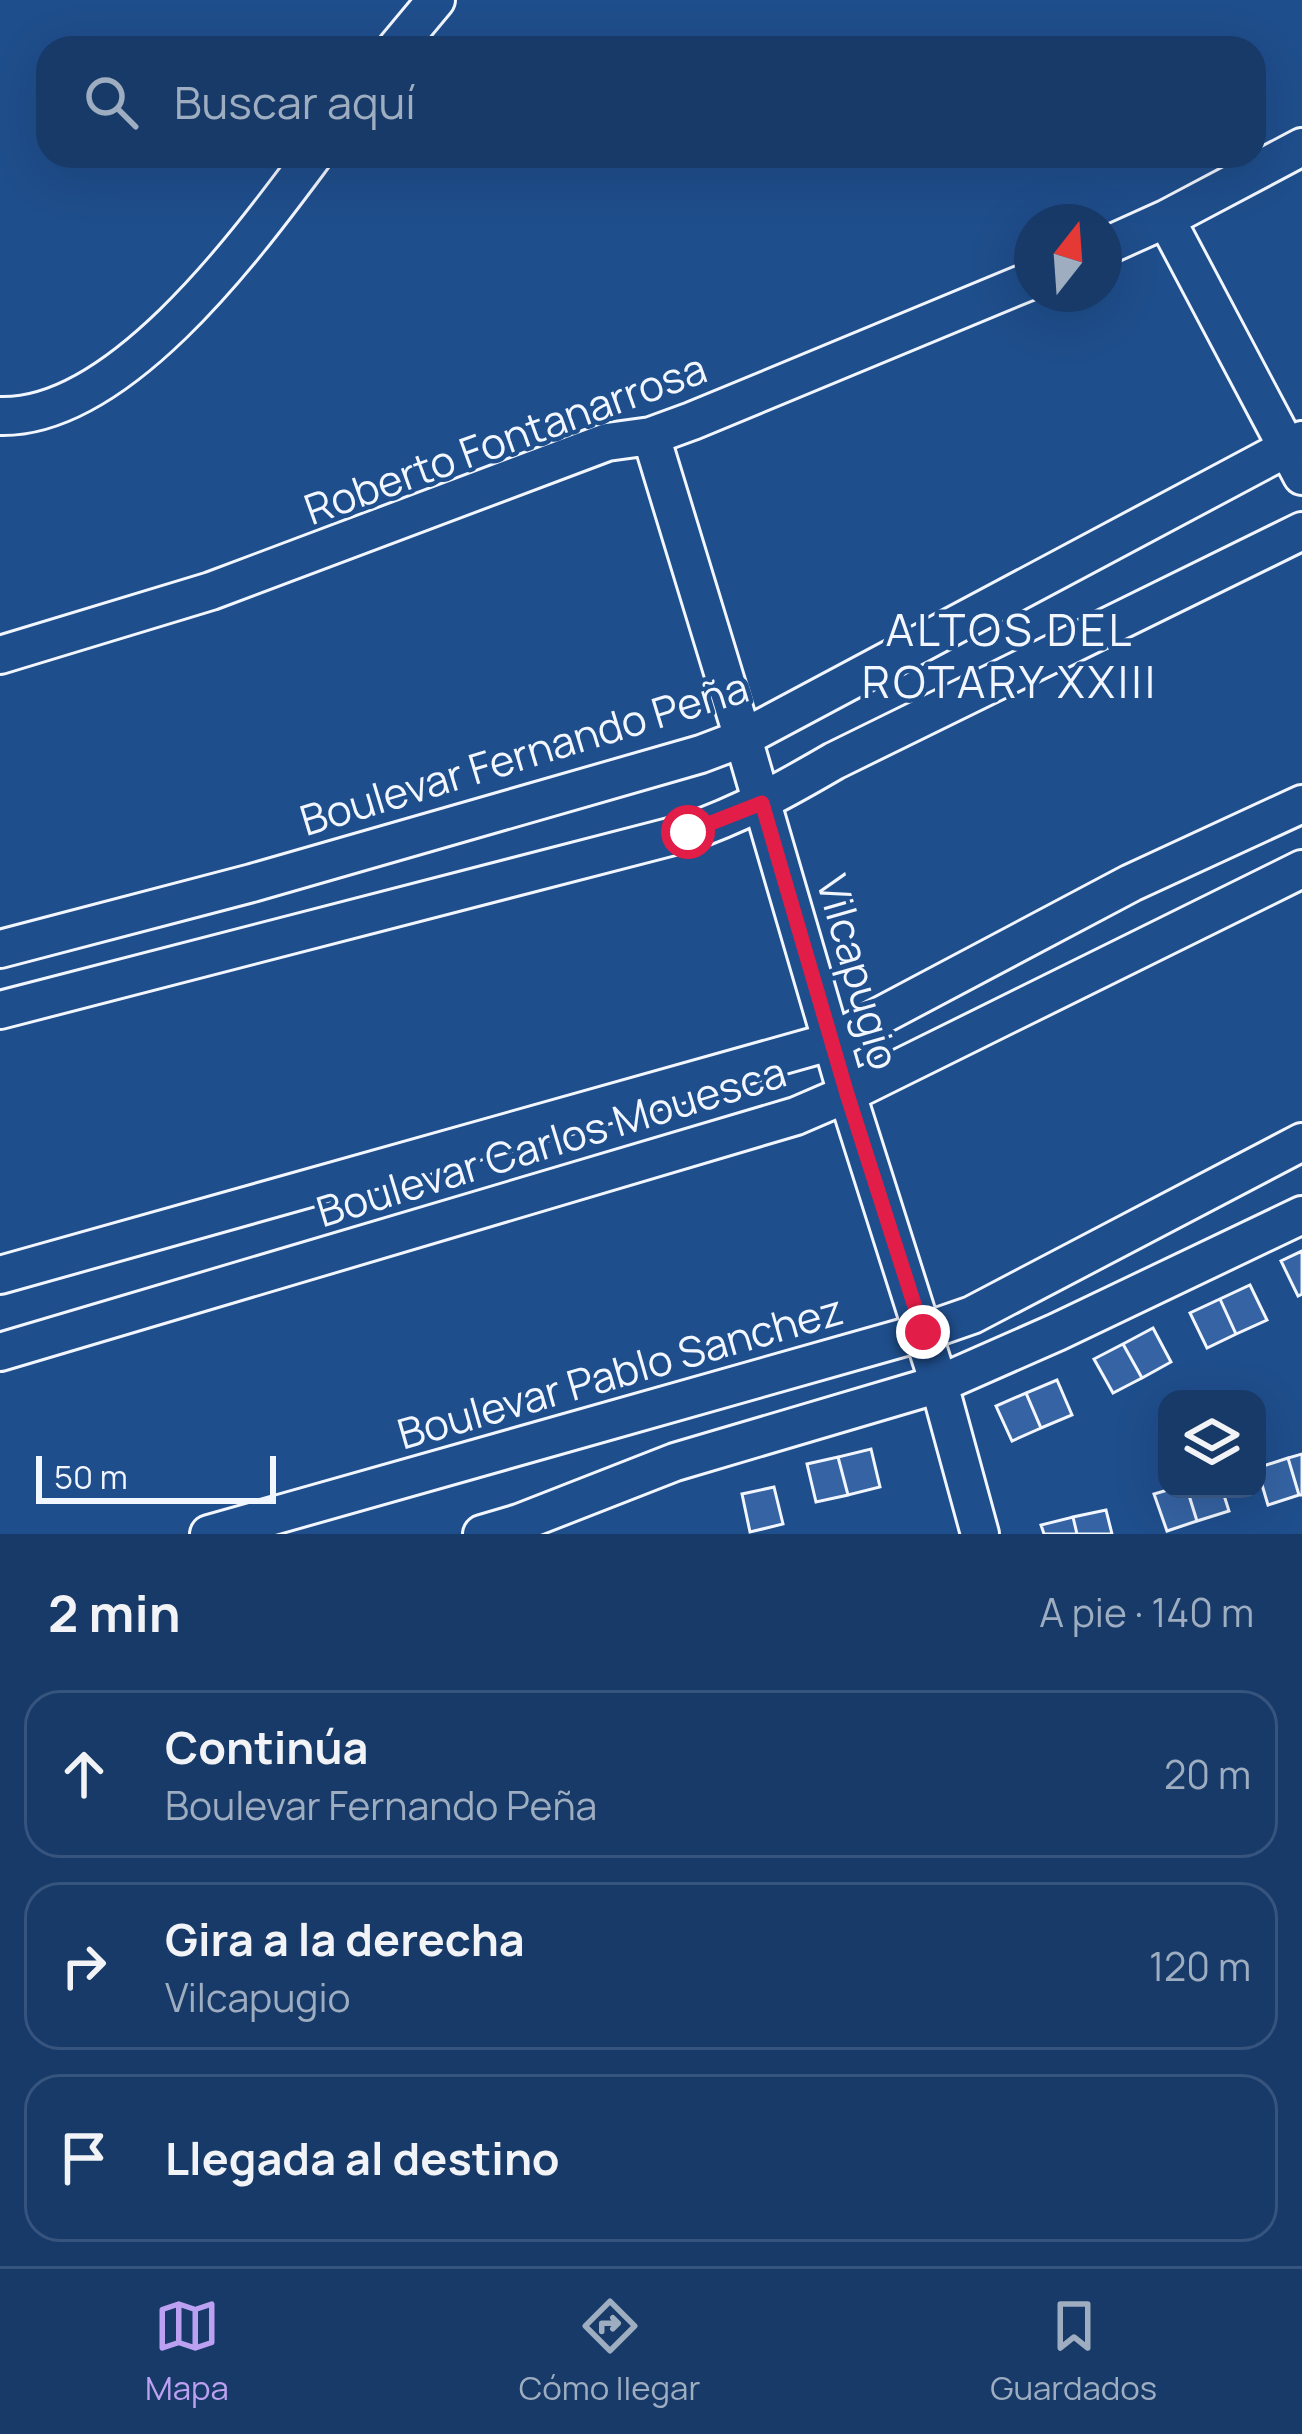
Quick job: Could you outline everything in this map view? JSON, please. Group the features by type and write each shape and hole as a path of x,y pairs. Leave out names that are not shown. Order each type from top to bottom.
{"street":[{"path":"406,36 436,0"},
{"path":"1266,166 1302,147"},
{"path":"0,416 65,403 137,355 197,299 304,168"},
{"path":"1122,239 1262,168"},
{"path":"1166,219 1297,455"},
{"name":"Roberto Fontanarrosa","path":"0,655 230,584 607,442 651,436 1014,287"},
{"name":"Vilcapugio","path":"651,436 847,1094 939,1384 980,1534"},
{"name":"Boulevar Fernando Peña","path":"0,949 274,877 701,754 743,738 1297,455"},
{"path":"0,1010 688,832 762,803 834,761 1302,531"},
{"name":"Boulevar Carlos Mouesca","path":"0,1275 832,1041 1131,883 1302,804"},
{"name":"Boulevar Carlos Mouesca","path":"0,1352 796,1116 1302,869"},
{"name":"Boulevar Pablo Sanchez","path":"209,1534 971,1315 1302,1142"},
{"path":"482,1534 675,1462 939,1384 1302,1215"}],"building":[{"path":"1302,1251 1302,1294 1298,1296 1281,1261"},
{"path":"1250,1285 1267,1320 1236,1334 1220,1299"},
{"path":"1220,1299 1236,1334 1207,1348 1190,1313"},
{"path":"1153,1328 1171,1362 1142,1378 1123,1344"},
{"path":"1123,1344 1142,1378 1113,1393 1094,1359"},
{"path":"1057,1380 1072,1415 1041,1428 1026,1393"},
{"path":"1026,1393 1041,1428 1012,1441 996,1406"},
{"path":"871,1449 880,1487 848,1495 838,1457"},
{"path":"1302,1454 1302,1495 1299,1495 1288,1458"},
{"path":"838,1457 848,1495 816,1502 807,1464"},
{"path":"1288,1458 1299,1495 1268,1505 1266,1465"},
{"path":"774,1487 783,1524 750,1532 742,1494"},
{"path":"1154,1494 1190,1498 1197,1521 1167,1531"},
{"path":"1190,1498 1225,1498 1229,1511 1197,1521"},
{"path":"1106,1510 1112,1534 1077,1534 1073,1517"},
{"path":"1073,1517 1077,1534 1044,1534 1041,1525"}],"district":[{"name":"ALTOS DEL ROTARY XXIII","path":"1010,655"}],"route":[{"path":"688,832 762,803 923,1332"}]}
